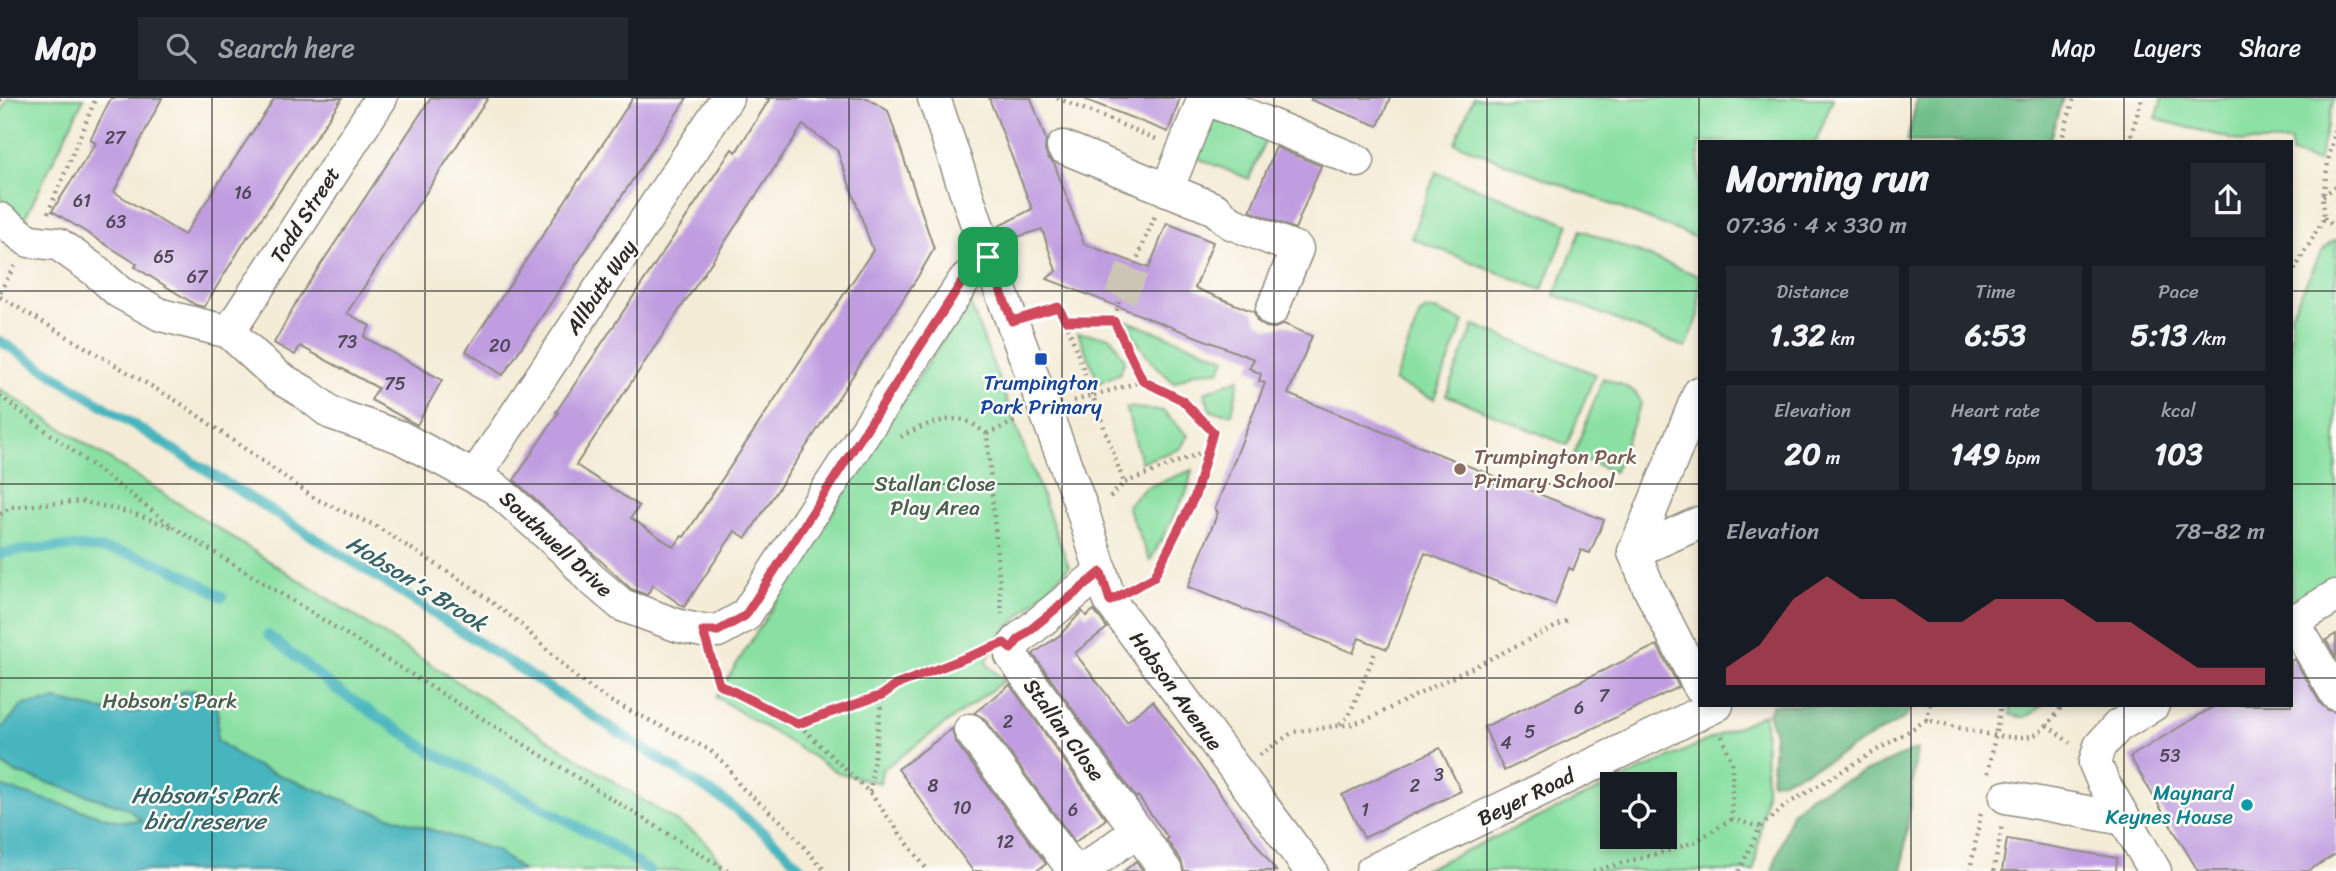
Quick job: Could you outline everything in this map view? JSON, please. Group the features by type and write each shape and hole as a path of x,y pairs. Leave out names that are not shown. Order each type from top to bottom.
{"street":[{"name":"Todd Street","path":"229,332 381,98"},
{"name":"Allbutt Way","path":"475,476 727,98"},
{"name":"Hobson Avenue","path":"934,98 988,257 1082,509 1110,601 1311,871"},
{"path":"1167,190 1204,98 1266,110 1358,161"},
{"path":"1063,147 1215,209 1231,223 1297,249 1272,310"},
{"name":"Southwell Drive","path":"0,219 29,241 58,244 120,292 161,315 229,332 278,377 331,413 400,438 495,488 622,605 679,626 703,631"},
{"path":"703,631 718,631 745,616 962,282 988,257"},
{"path":"1698,395 1634,552 1649,588 1698,680"},
{"path":"1634,552 1698,523"},
{"path":"1008,646 1101,572"},
{"path":"2293,621 2336,596"},
{"path":"2293,624 2336,694"},
{"name":"Stallan Close","path":"1008,646 1013,659 1166,871"},
{"name":"Beyer Road","path":"1372,871 1698,707"},
{"path":"2150,707 2118,726 2100,746 2095,763 2155,871"},
{"path":"970,730 1074,871"},
{"path":"2006,797 2124,819"},
{"path":"1082,871 1137,831"}],"path":[{"path":"36,242 96,98"},
{"path":"1057,98 1183,150"},
{"path":"2062,140 2074,98"},
{"path":"2130,140 2142,98"},
{"path":"2293,272 2324,218 2323,197 2336,130"},
{"path":"2323,197 2336,186"},
{"path":"1135,264 1167,190"},
{"path":"2324,218 2336,228"},
{"path":"0,297 180,403 316,499 374,525 470,586 517,621 578,679 610,701 710,750 727,766 740,786 784,824 825,871"},
{"path":"1110,601 1154,577 1195,496 1213,432 1182,400 1143,381 1114,321 1121,298"},
{"path":"1012,321 1058,307 1066,321 1124,483 1208,450"},
{"path":"1066,321 1114,321"},
{"path":"1046,410 1143,381"},
{"path":"0,396 175,528 728,871"},
{"path":"798,724 882,695 896,685 1008,646 987,434 964,420 950,421 911,430 873,457 865,457 853,450"},
{"path":"0,514 11,507 81,501 132,513 175,528"},
{"path":"1278,742 1293,732 1368,719 1571,620"},
{"path":"703,631 719,684 798,724 870,793 928,871"},
{"path":"1336,726 1349,716 1376,650"},
{"path":"870,793 882,695"},
{"path":"1711,707 1732,763 1732,819"},
{"path":"1927,720 1930,707"},
{"path":"1739,871 1760,827 1786,805 1927,720 2005,736 2026,737 2039,733 2061,707"},
{"path":"1994,871 2006,797"},
{"path":"1595,871 1678,848 1698,840 1732,819 1760,827"}],"green space":[{"path":"8,98 84,98 23,222 0,204 0,114"},
{"path":"1473,98 1833,98 1817,140 1698,140 1698,239 1455,143"},
{"path":"1917,98 2063,98 2050,140 1907,140"},
{"path":"2162,98 2334,98 2318,162 2293,155 2293,140 2235,140 2156,119"},
{"path":"1216,121 1266,139 1249,179 1197,158 1209,127"},
{"path":"1436,172 1569,224 1542,290 1411,238"},
{"path":"1581,230 1698,276 1698,318 1686,348 1555,295"},
{"path":"2336,240 2336,576 2293,602 2293,310 2320,254 2329,243"},
{"name":"Stallan Close Play Area","path":"969,300 1069,567 996,640 986,663 1004,681 882,770 880,783 839,773 716,697"},
{"path":"1435,310 1464,322 1434,399 1394,382 1420,314"},
{"path":"1127,321 1226,358 1219,371 1196,372 1174,383 1149,359 1126,324"},
{"path":"1474,325 1595,374 1567,445 1446,395"},
{"path":"1078,333 1111,337 1125,360 1120,373 1099,383"},
{"path":"1603,378 1631,390 1641,404 1614,472 1574,455"},
{"path":"1239,379 1232,414 1211,411 1204,392"},
{"name":"Hobson's Park","path":"0,389 702,838 728,871 0,871"},
{"path":"1126,407 1163,411 1188,436 1180,449 1141,462"},
{"path":"1192,470 1187,491 1150,561 1127,506 1145,488"},
{"path":"1771,707 1912,707 1903,719 1824,763 1784,780 1771,782 1775,734 1768,713"},
{"path":"2012,707 2040,707 2024,717 2010,714"},
{"path":"1765,714 1766,793 1754,871 1421,871 1600,789 1600,849 1677,849 1677,772 1638,772"},
{"path":"1917,749 1902,871 1772,871 1792,812 1811,795"}],"water":[{"name":"Hobson's Park bird reserve","path":"185,690 207,692 218,710 217,740 246,761 367,809 497,851 523,871 0,871 0,786 118,821 142,821 127,808 14,772 0,762 0,730 23,705 57,700 129,713 151,709"}],"building":[{"path":"111,98 162,98 114,192 184,235 275,98 342,98 248,236 204,307 196,305 135,267 137,264 52,211 96,143 90,140"},
{"path":"431,98 488,98 347,313 370,326 364,337 442,380 417,425 371,400 378,388 300,346 295,355 274,343 298,299"},
{"path":"633,98 687,98 503,375 466,351"},
{"path":"766,98 867,98 888,111 934,249 746,538 735,531 684,607 653,585 647,595 631,589 514,480 558,413 556,412 732,149 736,152 769,100","holes":["803,125 837,150 873,250 684,537 682,536 674,547 631,518 639,506 576,465"]},
{"name":"Trumpington Park Primary School","path":"989,98 1031,98 1046,140 1045,150 1054,163 1084,244 1149,268 1167,223 1213,242 1195,288 1254,312 1257,321 1266,327 1275,328 1284,324 1312,336 1288,394 1604,520 1590,553 1581,550 1573,570 1569,568 1555,605 1425,553 1387,649 1359,638 1353,653 1188,587 1218,512 1215,509 1265,383 1259,381 1261,374 1249,368 1254,359 1047,279 1056,271 1042,229 1002,242 997,227 1032,209"},
{"path":"1086,98 1180,98 1168,132"},
{"path":"1311,98 1390,98 1378,126"},
{"path":"1276,147 1321,166 1295,229 1250,211"},
{"path":"1094,610 1107,628 1075,653 1127,721 1153,701 1276,871 1184,871 1181,860 1166,839 1168,838 1138,796 1136,798 1033,654 1060,635 1082,611 1086,616"},
{"path":"2336,634 2336,658 2326,640"},
{"path":"1657,645 1679,687 1504,771 1484,727"},
{"name":"Maynard Keynes House","path":"2293,660 2321,704 2336,712 2336,854 2308,871 2198,871 2130,757 2213,707 2293,707"},
{"path":"1010,685 1106,819 1075,842 985,719 974,713"},
{"path":"952,729 955,741 1046,864 1036,871 973,871 898,769"},
{"path":"1440,748 1461,791 1364,838 1342,795"},
{"path":"2007,839 2117,858 2116,871 2002,871"},
{"path":"1136,861 1143,871 1124,871"}],"waterway":[{"name":"Hobson's Brook","path":"0,341 374,575 728,803 782,848 804,871"},
{"path":"0,554 61,547 116,551 169,567 222,597"},
{"path":"268,635 333,687 435,754 501,785 608,843 649,871"}],"tunnel":[{"path":"1120,298 1135,264"}],"place":[{"name":"Trumpington Park Primary","path":"1041,359"},
{"name":"Trumpington Park Primary School","path":"1460,469"},
{"name":"Maynard Keynes House","path":"2247,805"}],"route":[{"path":"988,257 1012,321 1058,307 1066,321 1114,321 1143,381 1182,400 1213,432 1195,496 1154,577 1110,601 1101,572 1019,639 1011,649 1004,643 896,685 882,695 798,724 719,684 703,631 718,631 745,616 962,282 988,257"}]}
